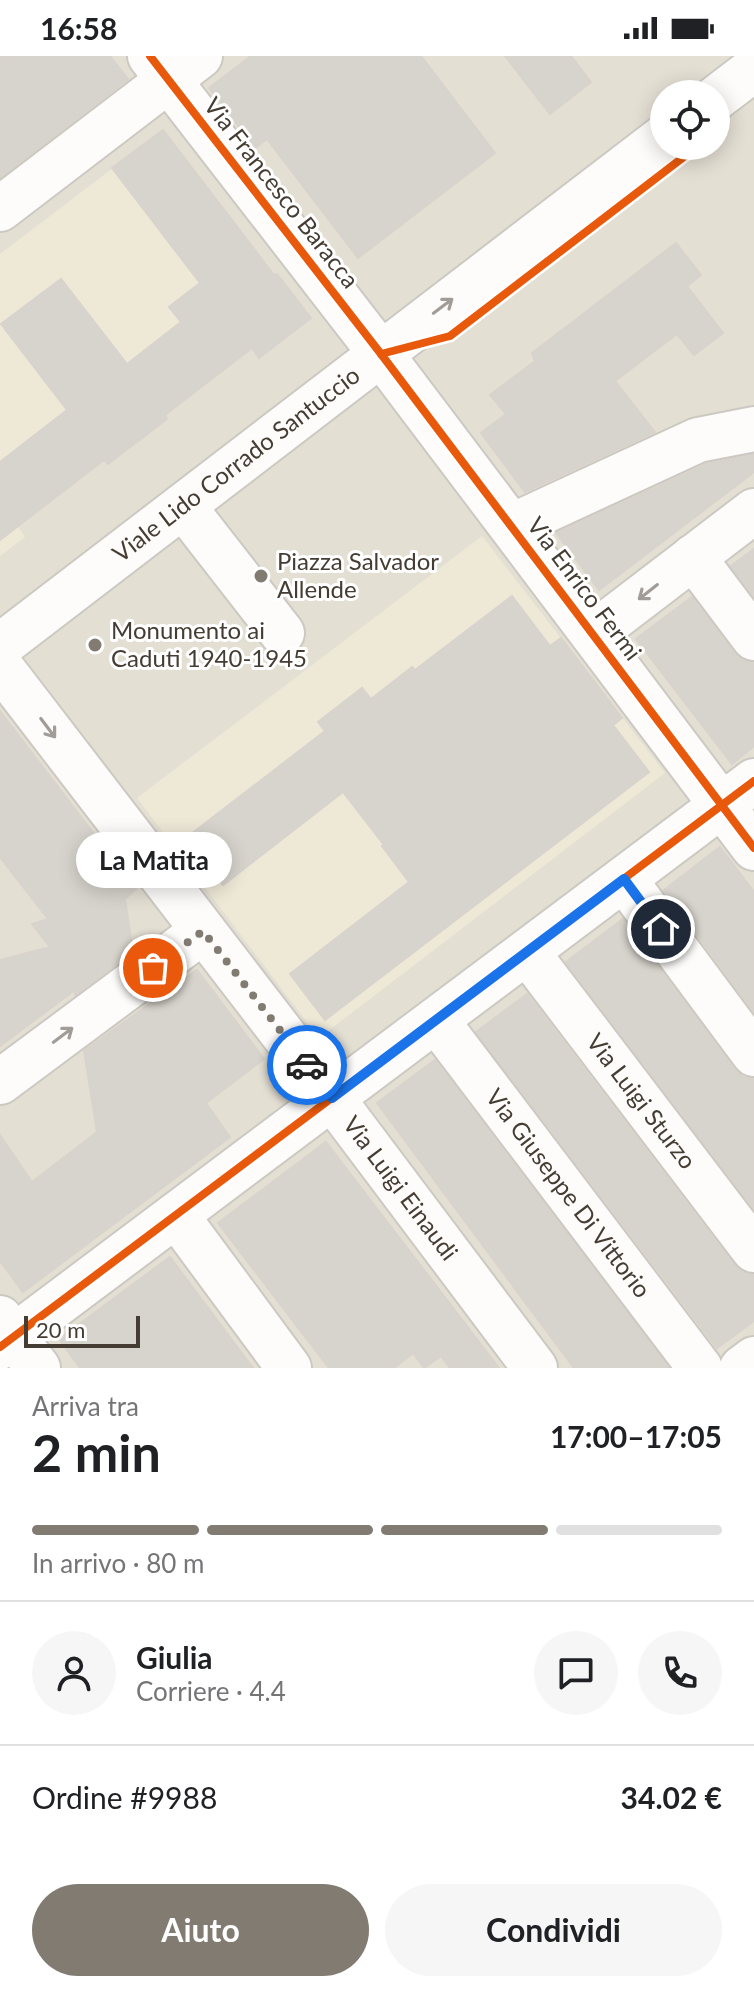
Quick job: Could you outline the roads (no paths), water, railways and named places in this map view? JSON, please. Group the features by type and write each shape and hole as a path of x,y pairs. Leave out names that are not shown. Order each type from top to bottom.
{"street":[{"path":"0,209 173,64"},
{"name":"Via Francesco Baracca","path":"173,64 381,354"},
{"path":"730,87 754,69"},
{"name":"Viale Lido Corrado Santuccio","path":"0,646 650,148"},
{"name":"Via Enrico Fermi","path":"381,354 593,634 738,793 754,848"},
{"path":"512,526 698,440 754,429"},
{"path":"183,506 282,633"},
{"path":"593,634 754,511"},
{"path":"693,557 754,638"},
{"name":"Via Luigi Einaudi","path":"0,666 535,1368"},
{"path":"13,1342 176,1215 738,793"},
{"path":"624,879 754,1054"},
{"path":"0,1082 203,931"},
{"name":"Via Luigi Sturzo","path":"527,952 754,1250"},
{"name":"Via Giuseppe Di Vittorio","path":"436,1020 700,1368"},
{"path":"176,1215 289,1368"},
{"path":"742,1368 754,1359"}],"place":[{"name":"Piazza Salvador Allende","path":"261,576"},
{"name":"Monumento ai Caduti 1940-1945","path":"95,645"},
{"name":"La Matita","path":"153,968"}]}
